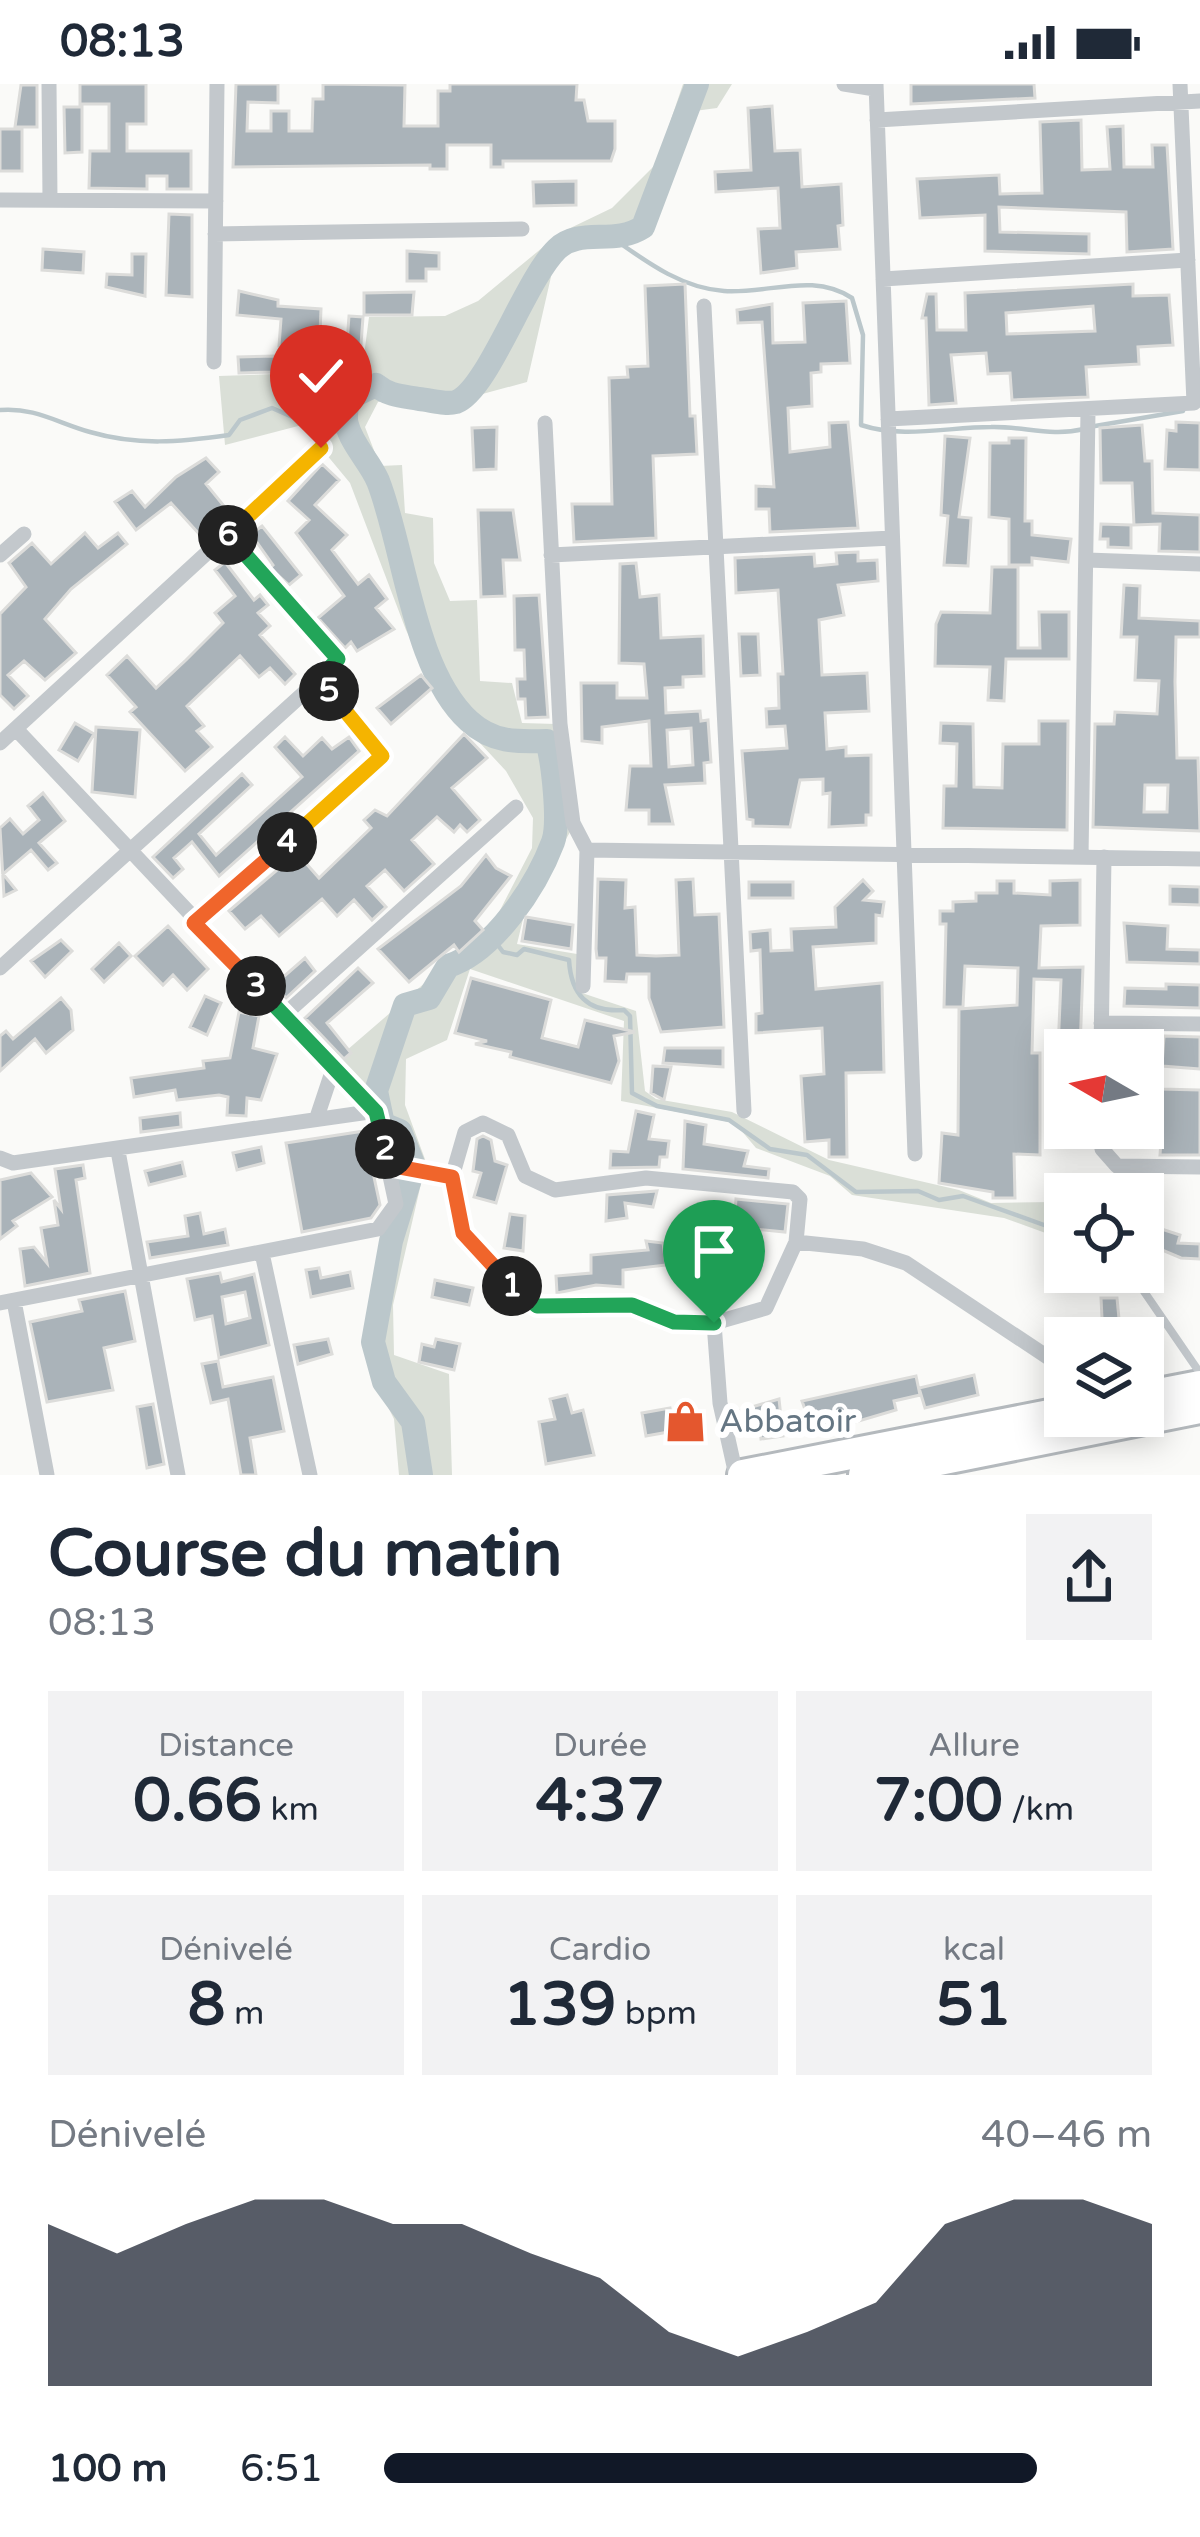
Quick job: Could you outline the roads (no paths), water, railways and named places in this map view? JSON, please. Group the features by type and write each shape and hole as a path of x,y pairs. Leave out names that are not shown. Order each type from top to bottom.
{"highway":[{"path":"1164,1393 1200,1386"},
{"path":"864,1475 1200,1408"},
{"path":"740,1475 1044,1416"}],"street":[{"path":"50,84 50,200"},
{"path":"214,362 217,84"},
{"path":"844,84 875,86 915,1154"},
{"path":"887,419 1088,420 1194,403 1180,84"},
{"path":"877,120 1200,101"},
{"path":"0,200 216,201"},
{"path":"215,234 522,230"},
{"path":"883,278 1189,260"},
{"path":"704,306 743,1111"},
{"path":"1081,857 1088,420"},
{"path":"545,423 560,724 573,823 587,850 583,986"},
{"path":"0,743 321,448"},
{"path":"0,554 24,534"},
{"path":"0,968 338,659 226,537"},
{"path":"551,555 892,538"},
{"path":"1087,560 1200,564"},
{"path":"194,923 380,760 379,749 319,679"},
{"path":"16,729 125,851 376,1112 396,1204 377,1228 7,1302 47,1475"},
{"path":"284,1016 516,807"},
{"path":"587,850 1200,859"},
{"path":"1101,1029 1104,857"},
{"path":"1101,1023 1200,1024"},
{"path":"317,1118 333,1069"},
{"path":"0,1158 14,1163 118,1151 376,1112"},
{"path":"483,1123 508,1135 525,1176 555,1190 646,1178 794,1192 800,1210 796,1242 766,1308 714,1323 674,1322 632,1305 537,1306 463,1233 444,1175 465,1132 483,1123"},
{"path":"1102,1149 1117,1166 1200,1167"},
{"path":"118,1151 178,1475"},
{"path":"388,1165 444,1175"},
{"path":"796,1242 863,1249 906,1263 1044,1355"},
{"path":"262,1253 310,1475"},
{"path":"714,1323 720,1403 740,1475"}],"lane":[{"path":"1145,1293 1200,1373"}],"waterway":[{"path":"421,1475 413,1422 384,1382 373,1342 391,1241 414,1166 400,1131 383,1124 376,1091 405,1005 429,998 448,966 497,932 536,878 555,833 555,792 547,741 506,740 487,734 450,699 435,672 378,481 349,432 347,408 349,398 376,385 396,395 443,403 456,402 468,393 557,249 576,239 621,235 643,227 697,84"},
{"path":"614,239 666,273 709,289 822,286 852,298 863,335 861,425 909,432 1084,429"},
{"path":"0,410 35,413 90,432 142,441 229,435 240,420 272,408 329,433 347,428"},
{"path":"1095,426 1183,411"},
{"path":"494,940 503,952 517,955 524,949 569,960 573,983 583,999 600,1008 624,1010 630,1016 632,1093 657,1106 729,1120 770,1149 807,1155 856,1192 918,1191 939,1200 963,1196 1044,1225"}],"place":[{"name":"Abbatoir","path":"685,1421"}]}
